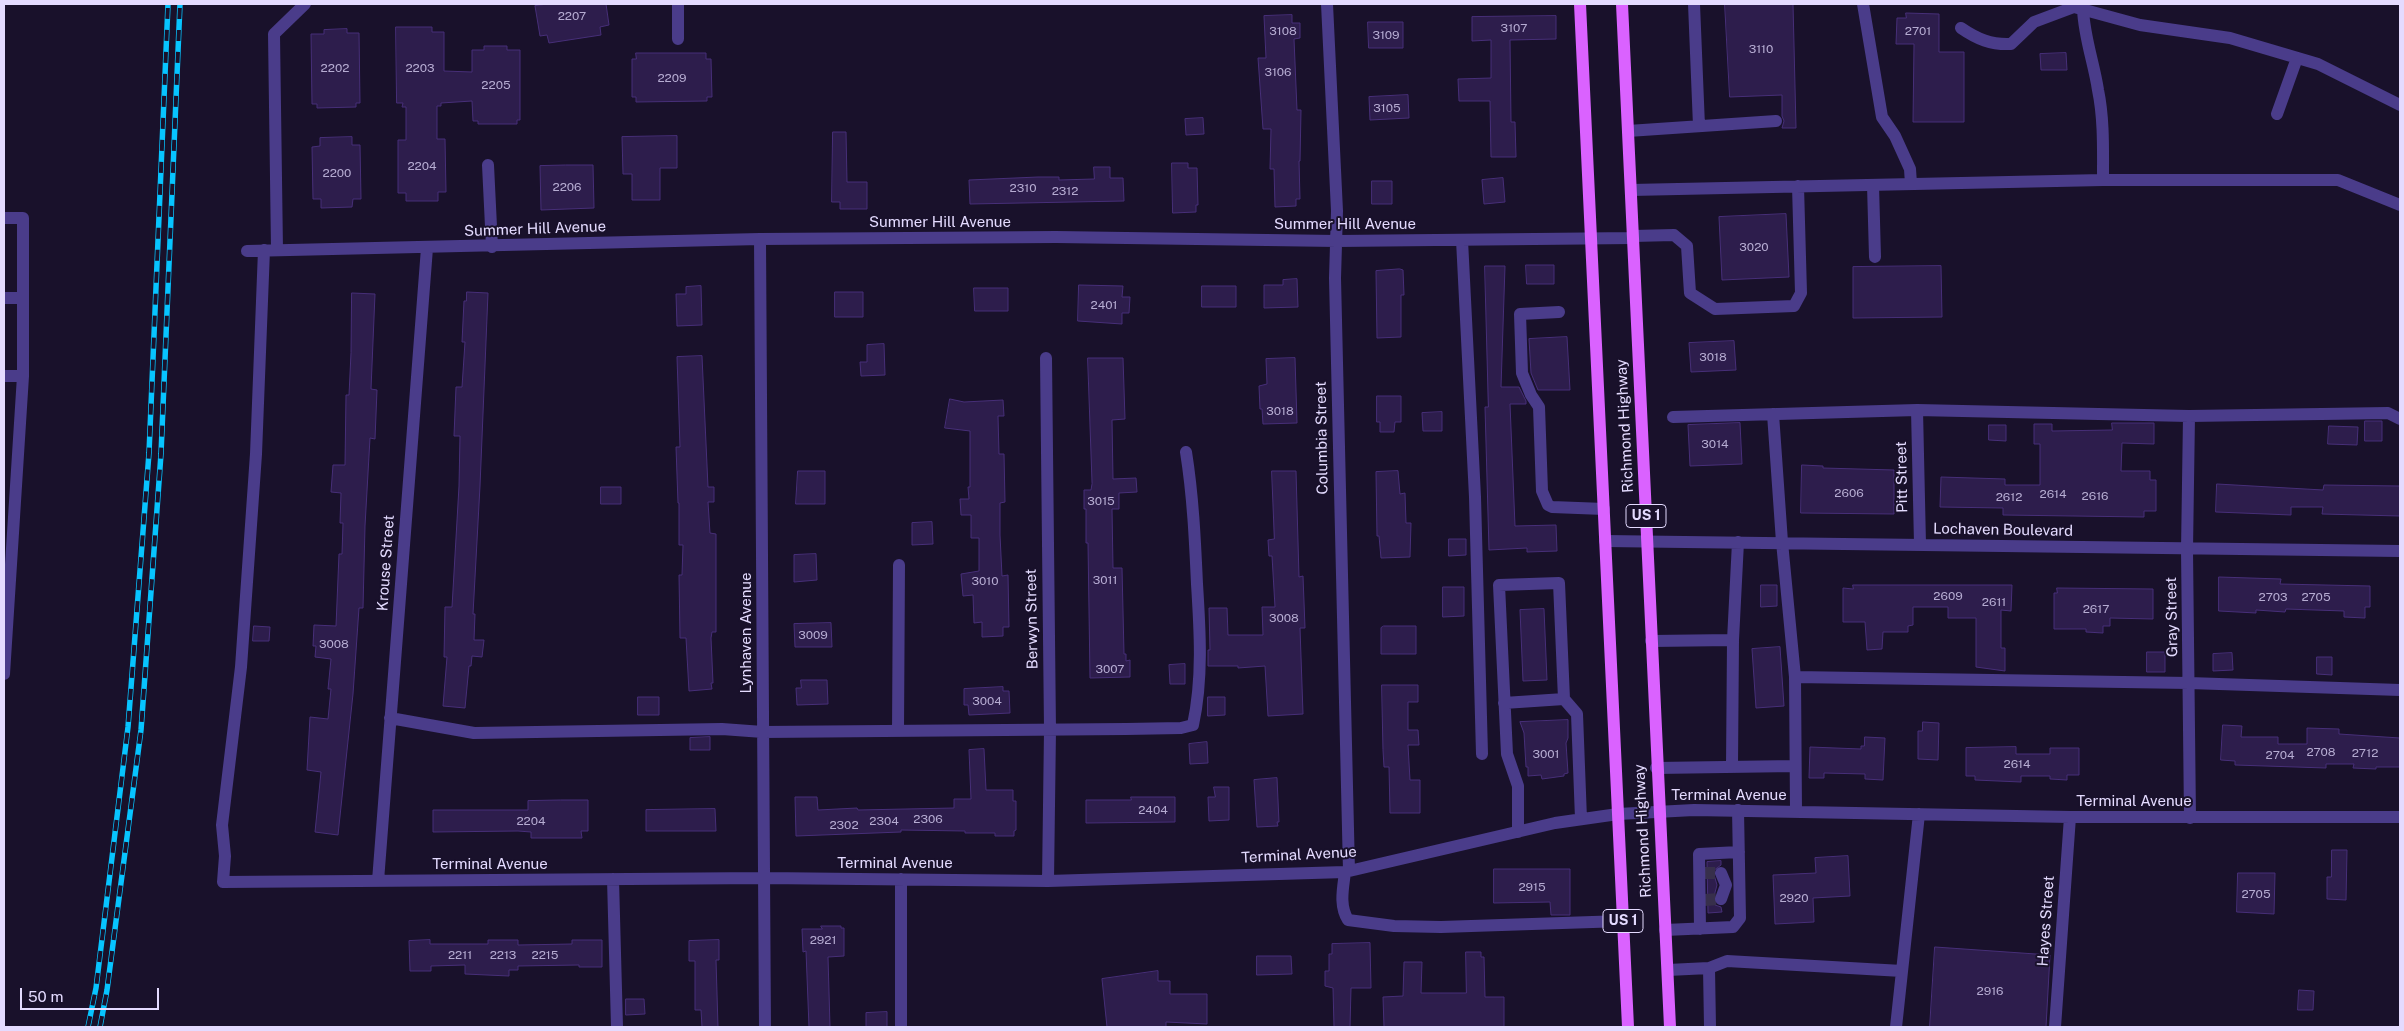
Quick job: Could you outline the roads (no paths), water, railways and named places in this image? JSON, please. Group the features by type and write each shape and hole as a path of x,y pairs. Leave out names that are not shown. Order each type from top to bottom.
{"main road":[{"name":"Richmond Highway","path":"1580,4 1628,1027"},
{"name":"Richmond Highway","path":"1622,4 1656,768 1670,1027"}],"street":[{"path":"270,250 274,34 305,4"},
{"path":"678,4 678,40"},
{"name":"Columbia Street","path":"1327,4 1337,241 1335,278 1347,872 1342,895 1343,911 1348,920 1367,924 1441,928 1623,921"},
{"path":"1694,4 1699,126"},
{"path":"1863,4 1882,117 1896,136 1910,169 1911,184"},
{"path":"2076,7 2084,25 2099,90 2103,138 2103,180"},
{"path":"1961,28 1976,38 1997,44 2011,44 2034,22 2076,7 2140,25 2230,38 2318,64 2400,105"},
{"path":"2277,114 2297,58"},
{"path":"1628,131 1776,121"},
{"path":"488,165 492,247"},
{"path":"1631,190 2103,180 2338,180 2400,205"},
{"path":"1874,185 1875,257"},
{"name":"Summer Hill Avenue","path":"247,252 760,239 1056,237 1337,241 1590,238 1674,235 1688,246 1690,293 1715,309 1794,306 1801,293 1798,186"},
{"path":"4,218 23,218 23,376 4,674"},
{"name":"Lynhaven Avenue","path":"760,239 766,1027"},
{"path":"1462,240 1475,497 1482,754"},
{"name":"Krouse Street","path":"378,880 427,248"},
{"name":"Terminal Avenue","path":"270,250 242,667 222,825 225,856 223,882 764,878 1048,880 1347,872 1581,819 1659,811 1738,810 2190,818 2400,817"},
{"path":"4,298 23,298"},
{"path":"1559,312 1520,314 1522,373 1530,395 1539,406 1542,490 1548,506 1604,509"},
{"name":"Berwyn Street","path":"1046,358 1050,730 1048,880"},
{"path":"4,376 23,376"},
{"path":"1673,417 1917,410 2189,416 2388,413 2400,419"},
{"name":"Pitt Street","path":"1917,410 1920,544"},
{"path":"1773,414 1782,542 1795,677 1796,811"},
{"name":"Gray Street","path":"2189,416 2187,550 2190,818"},
{"path":"390,718 474,733 722,729 763,732 1050,730 1181,728 1193,725 1198,701 1200,631 1193,494 1186,452"},
{"name":"Lochaven Boulevard","path":"1606,541 1920,544 2187,550 2400,551"},
{"path":"1732,766 1733,640 1738,542"},
{"path":"898,731 899,565"},
{"path":"1518,832 1518,786 1507,754 1499,586 1559,583 1564,699 1577,714 1581,819"},
{"path":"1651,640 1733,640"},
{"path":"1795,677 2189,683 2400,690"},
{"path":"1504,703 1564,699"},
{"path":"1656,768 1795,766"},
{"path":"1665,930 1733,927 1737,923 1740,918 1738,810"},
{"path":"1896,1027 1919,814"},
{"name":"Hayes Street","path":"2055,1027 2070,817"},
{"path":"1700,928 1699,854 1738,852"},
{"path":"1702,873 1698,886 1704,900"},
{"path":"614,879 617,1027"},
{"path":"1721,900 1723,879 1740,884"},
{"path":"901,880 902,1027"},
{"path":"1668,970 1709,968 1727,961 1902,971"},
{"path":"1709,968 1710,1027"}],"tunnel":[{"path":"1703,873 1721,873"},
{"path":"1704,900 1721,899"}],"railway":[{"path":"88,1027 96,988 128,727 149,453 168,4"},
{"path":"100,1027 107,990 141,730 161,454 180,4"}]}
